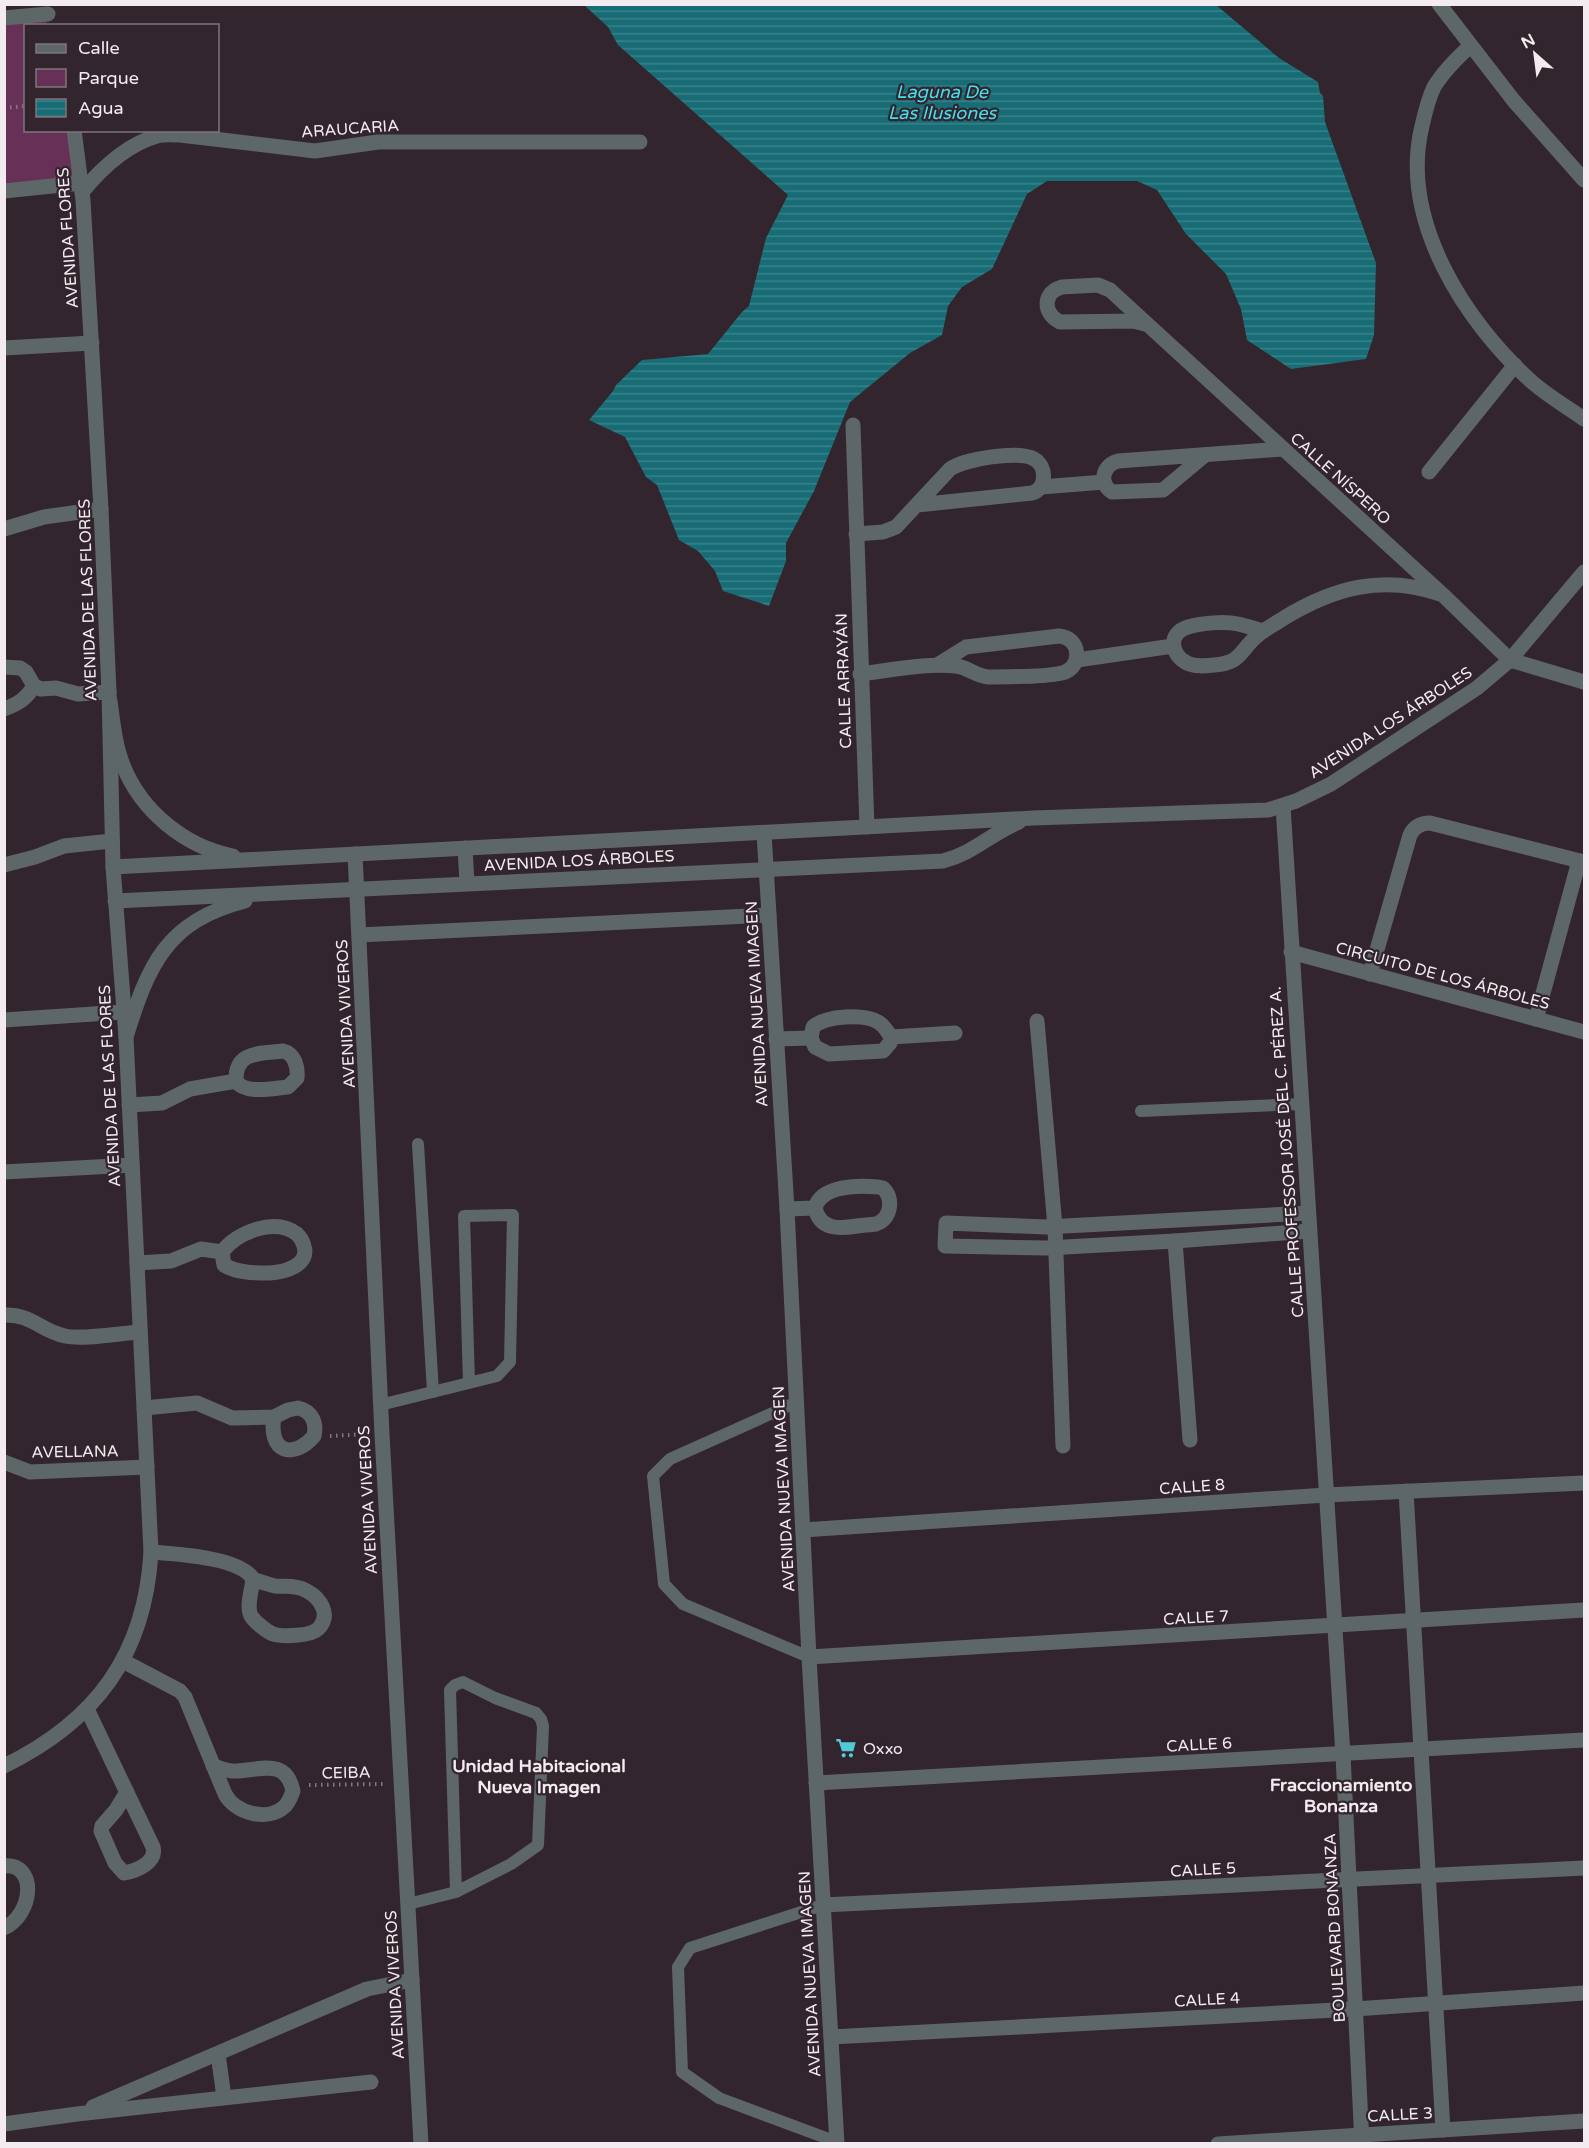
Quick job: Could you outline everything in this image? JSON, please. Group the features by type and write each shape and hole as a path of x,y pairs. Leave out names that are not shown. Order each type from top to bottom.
{"street":[{"path":"1439,4 1514,101 1584,180"},
{"path":"4,18 47,15"},
{"path":"1470,46 1434,87 1427,104 1417,153 1416,177 1426,224 1455,287 1484,330 1515,365 1544,392 1584,419"},
{"name":"AVENIDA FLORES","path":"74,132 82,188 92,343"},
{"name":"ARAUCARIA","path":"82,188 110,163 140,143 158,136 180,135 315,152 378,142 640,142"},
{"path":"4,191 82,188"},
{"name":"CALLE NÍSPERO","path":"1145,324 1133,321 1060,322 1050,316 1048,298 1062,286 1102,286 1110,290 1443,595 1510,660"},
{"path":"4,348 92,343"},
{"name":"AVENIDA DE LAS FLORES","path":"4,1766 58,1734 87,1709 107,1686 130,1648 142,1613 150,1578 151,1552 126,1037 113,867 109,697 92,343"},
{"path":"1429,472 1515,365"},
{"name":"CALLE ARRAYÁN","path":"853,425 867,827"},
{"path":"1205,455 1163,490 1112,492 1104,482 1104,473 1108,466 1118,461 1283,449"},
{"path":"856,534 889,531 896,527 950,469 965,461 1019,455 1027,456 1039,463 1042,469 1041,487 1032,493 917,505"},
{"path":"1041,487 1104,482"},
{"path":"4,529 44,517 101,509"},
{"name":"AVENIDA LOS ÁRBOLES","path":"113,867 1034,818 1268,810 1315,793 1468,694 1510,660 1584,572"},
{"path":"1264,630 1230,623 1191,626 1178,633 1172,642 1179,657 1189,664 1219,665 1228,663 1241,655 1251,641 1264,630 1327,595 1379,585 1408,586 1443,595"},
{"path":"860,674 937,665 959,666 977,675 988,677 1065,672 1072,668 1077,660 1076,649 1072,641 1065,636 1059,636 966,647 937,665"},
{"path":"1077,660 1173,646"},
{"path":"1510,660 1584,682"},
{"path":"4,667 20,668 26,672 34,686 41,689 56,688 78,694 109,697 115,738 122,764 135,788 151,809 173,829 198,845 224,854 254,860"},
{"path":"4,709 19,703 28,696 34,686"},
{"name":"CALLE PROFESSOR JOSÉ DEL C. PÉREZ A.","path":"1283,806 1326,1495"},
{"name":"AVENIDA LOS ÁRBOLES","path":"115,901 943,861 960,857 975,849 1004,828 1034,818"},
{"path":"1370,974 1409,840 1412,831 1419,825 1430,823 1582,861 1536,1020"},
{"name":"AVENIDA NUEVA IMAGEN","path":"764,832 787,1209 809,1657 837,2143"},
{"path":"4,865 64,846 112,841"},
{"path":"465,848 467,884"},
{"name":"AVENIDA VIVEROS","path":"355,854 380,1405 421,2144"},
{"path":"126,1037 138,998 150,971 166,946 176,936 200,918 229,905 294,892"},
{"path":"359,934 769,915"},
{"name":"CIRCUITO DE LOS ÁRBOLES","path":"1291,952 1584,1032"},
{"path":"4,1020 123,1012"},
{"path":"862,1017 879,1023 891,1037 890,1043 883,1051 829,1054 815,1047 811,1038 813,1027 824,1020 862,1017"},
{"path":"1037,1021 1055,1227 1063,1446"},
{"path":"891,1037 955,1033"},
{"path":"776,1039 811,1038"},
{"path":"129,1105 162,1103 190,1089 236,1082"},
{"path":"4,1172 132,1165"},
{"path":"878,1187 884,1188 889,1197 890,1209 887,1215 877,1223 841,1228 829,1226 818,1218 815,1208 822,1196 840,1188 878,1187"},
{"path":"787,1209 815,1208"},
{"path":"1308,1213 1055,1227 946,1223 945,1246 1056,1247 1309,1231"},
{"path":"1158,1222 1160,1242"},
{"path":"268,1228 287,1230 296,1234 303,1242 306,1256 300,1263 289,1269 276,1273 264,1273 224,1265 222,1252 240,1237 268,1228"},
{"path":"1175,1241 1190,1440"},
{"path":"137,1263 171,1261 201,1249 222,1252"},
{"path":"4,1315 24,1316 54,1333 70,1336 141,1332"},
{"path":"144,1408 196,1403 227,1418 274,1417 294,1408 303,1408 314,1419 316,1426 314,1436 301,1448 285,1449 277,1444 272,1434 274,1417"},
{"name":"AVELLANA","path":"4,1462 30,1472 147,1467"},
{"name":"CALLE 8","path":"803,1530 1326,1495 1584,1483"},
{"path":"1406,1491 1443,2130"},
{"name":"BOULEVARD BONANZA","path":"1326,1495 1351,1880 1362,2139"},
{"path":"151,1552 210,1559 240,1568 248,1572 253,1579 271,1585 297,1587 316,1596 324,1609 324,1620 318,1629 303,1635 276,1635 266,1629 251,1615 249,1606 253,1579"},
{"name":"CALLE 7","path":"809,1657 1334,1627 1584,1610"},
{"path":"123,1661 183,1694 213,1766 227,1798 239,1807 261,1815 272,1814 285,1807 293,1791 288,1776 278,1770 262,1767 236,1772 213,1766"},
{"path":"87,1709 127,1792 153,1847 154,1856 150,1861 124,1873 115,1863 101,1831 102,1826 116,1810 127,1792"},
{"name":"CALLE 6","path":"816,1783 1584,1740"},
{"path":"4,1866 14,1866 22,1872 26,1881 28,1898 18,1918 4,1928"},
{"name":"CALLE 5","path":"823,1905 1584,1868"},
{"path":"77,2114 367,1989 412,1980"},
{"name":"CALLE 4","path":"831,2037 1356,2009 1584,1993"},
{"path":"218,2054 224,2097"},
{"path":"4,2124 224,2097 371,2082"},
{"name":"CALLE 3","path":"1218,2144 1362,2139 1443,2130 1584,2121"}],"lane":[{"path":"1141,1111 1301,1104"},
{"path":"418,1144 433,1392"},
{"path":"380,1405 433,1392 496,1376 510,1362 513,1215 464,1216 468,1383"},
{"path":"796,1402 670,1460 653,1476 664,1584 684,1604 809,1657"},
{"path":"408,1904 456,1892 511,1864 538,1845 543,1726 541,1719 536,1713 495,1698 463,1682 450,1690 456,1892"},
{"path":"823,1905 690,1948 678,1967 682,2072 719,2098 837,2143"}],"path":[{"path":"4,108 24,106"},
{"path":"314,1436 382,1434"},
{"name":"CEIBA","path":"292,1786 401,1783"}],"green space":[{"path":"46,20 47,24 24,24 24,132 70,132 81,183 5,193 4,24"}],"water":[{"name":"Laguna De Las Ilusiones","path":"584,5 1216,5 1279,58 1318,82 1320,93 1323,96 1325,122 1376,263 1374,335 1366,359 1291,369 1247,340 1241,309 1226,274 1186,234 1157,190 1137,181 1047,181 1027,194 992,269 962,287 948,306 942,335 910,353 850,402 814,491 786,543 786,561 769,606 723,591 715,571 698,551 679,540 657,485 646,477 625,437 589,420 616,385 642,360 708,354 749,306 766,238 788,195 618,45 608,27"}],"place":[{"name":"Oxxo","path":"846,1748"}],"district":[{"name":"Unidad Habitacional Nueva Imagen","path":"539,1776"},
{"name":"Fraccionamiento Bonanza","path":"1341,1795"}]}
